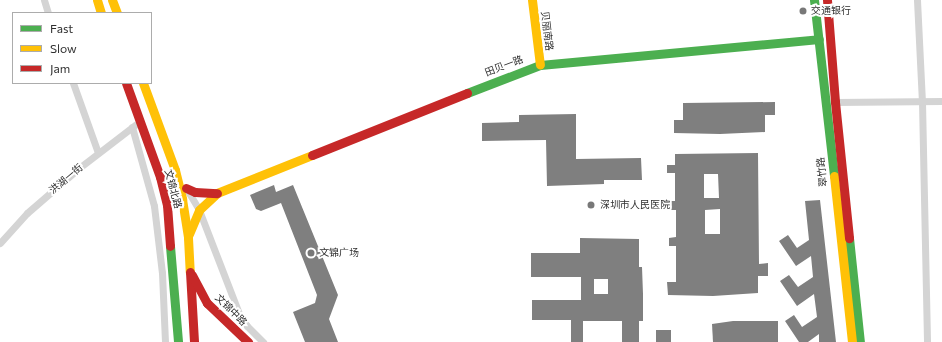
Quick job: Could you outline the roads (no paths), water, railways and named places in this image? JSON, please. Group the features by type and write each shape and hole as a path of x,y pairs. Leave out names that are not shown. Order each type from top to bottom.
{"main road":[{"path":"97,0 101,12"},
{"path":"112,0 117,12"},
{"name":"贝丽南路","path":"532,0 540,65"},
{"name":"翠竹路","path":"814,0 852,342"},
{"name":"翠竹路","path":"827,0 831,35 835,102 860,342"},
{"name":"田贝一路","path":"188,238 192,223 199,210 217,193 519,72 540,65 819,39"},
{"name":"文锦北路","path":"126,84 135,124 160,177 167,205 178,342"},
{"name":"文锦北路","path":"143,84 175,170 183,206 188,238 194,342"},
{"name":"田贝一路","path":"186,188 195,192 217,193"},
{"name":"文锦中路","path":"190,270 197,288 207,303 248,342"}],"street":[{"path":"44,0 48,12"},
{"path":"917,0 922,102 927,342"},
{"path":"73,84 98,153"},
{"path":"835,102 942,101"},
{"path":"135,124 154,206 162,273 164,342"},
{"name":"洪湖一街","path":"0,243 27,213 135,124"},
{"path":"175,170 199,210 240,316 247,326 263,342"}],"place":[{"name":"交通银行","path":"803,11"},
{"name":"深圳市人民医院","path":"591,205"},
{"name":"文锦广场","path":"311,253"}]}
